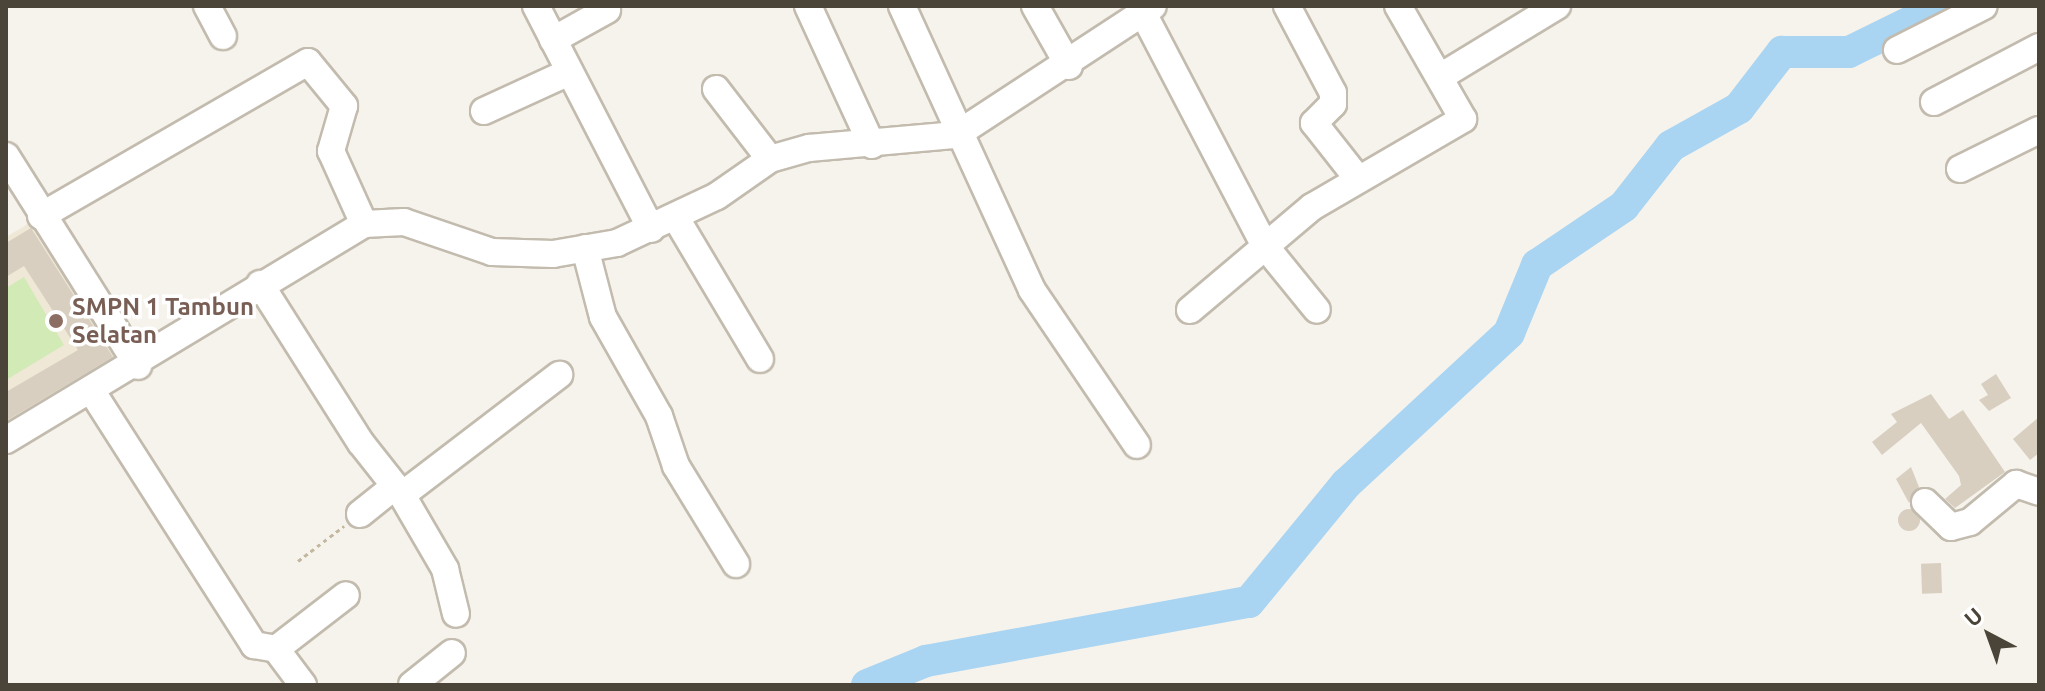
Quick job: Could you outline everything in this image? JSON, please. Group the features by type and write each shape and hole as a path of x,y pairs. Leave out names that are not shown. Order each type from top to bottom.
{"street":[{"path":"207,6 223,36"},
{"path":"536,6 651,229"},
{"path":"808,6 872,145"},
{"path":"902,6 956,135 1032,290 1137,445"},
{"path":"1035,6 1069,66"},
{"path":"1287,6 1333,93 1333,104 1314,123 1358,179"},
{"path":"1190,310 1265,246 1358,179 1463,119 1398,6"},
{"path":"1440,77 1557,6"},
{"path":"1897,50 1984,6"},
{"path":"6,440 138,366 260,284 364,224 404,222 492,252 585,248 651,229 676,218 770,159 809,148 872,145 956,135 1069,66 1147,9 1265,246 1317,310"},
{"path":"553,40 607,10"},
{"path":"1934,102 2039,47"},
{"path":"41,216 308,62 344,106 331,151 364,224"},
{"path":"484,111 569,72"},
{"path":"716,89 770,159"},
{"path":"1960,169 2039,130"},
{"path":"6,156 138,366"},
{"path":"676,218 760,359"},
{"path":"585,248 603,317 659,416 676,466 736,564"},
{"path":"260,284 399,491 445,569 456,614"},
{"path":"360,514 399,491 559,375"},
{"path":"91,390 254,645 276,649 303,685"},
{"path":"1925,502 1943,525 1961,526 2016,484 2039,492"},
{"path":"276,649 346,595"},
{"path":"412,685 452,653"}],"path":[{"path":"298,561 360,514"}],"shaded area":[{"name":"SMPN 1 Tambun Selatan","path":"38,218 130,360 6,434 6,237"}],"green space":[{"path":"24,277 64,345 6,380 6,288"}],"building":[{"path":"31,228 113,357 6,421 6,392 78,350 24,266 6,277 6,243"},
{"path":"1996,374 2011,398 1989,411 1979,400 1988,395 1981,384"},
{"path":"1931,394 1949,419 1963,410 2005,472 1955,508 1945,499 1961,485 1959,476 1921,423 1882,455 1872,442 1897,422 1891,414"},
{"path":"2039,417 2039,453 2030,460 2013,439"},
{"path":"1911,467 1919,487 1909,503 1896,479"},
{"path":"1909,509 1917,512 1920,520 1917,528 1909,531 1901,528 1898,520 1901,512"},
{"path":"1941,563 1942,593 1922,594 1921,564"}],"waterway":[{"path":"867,685 926,661 1249,602 1346,484 1509,333 1537,265 1624,206 1671,146 1739,108 1782,52 1849,52 1943,6"}],"place":[{"name":"SMPN 1 Tambun Selatan","path":"56,321"}]}
